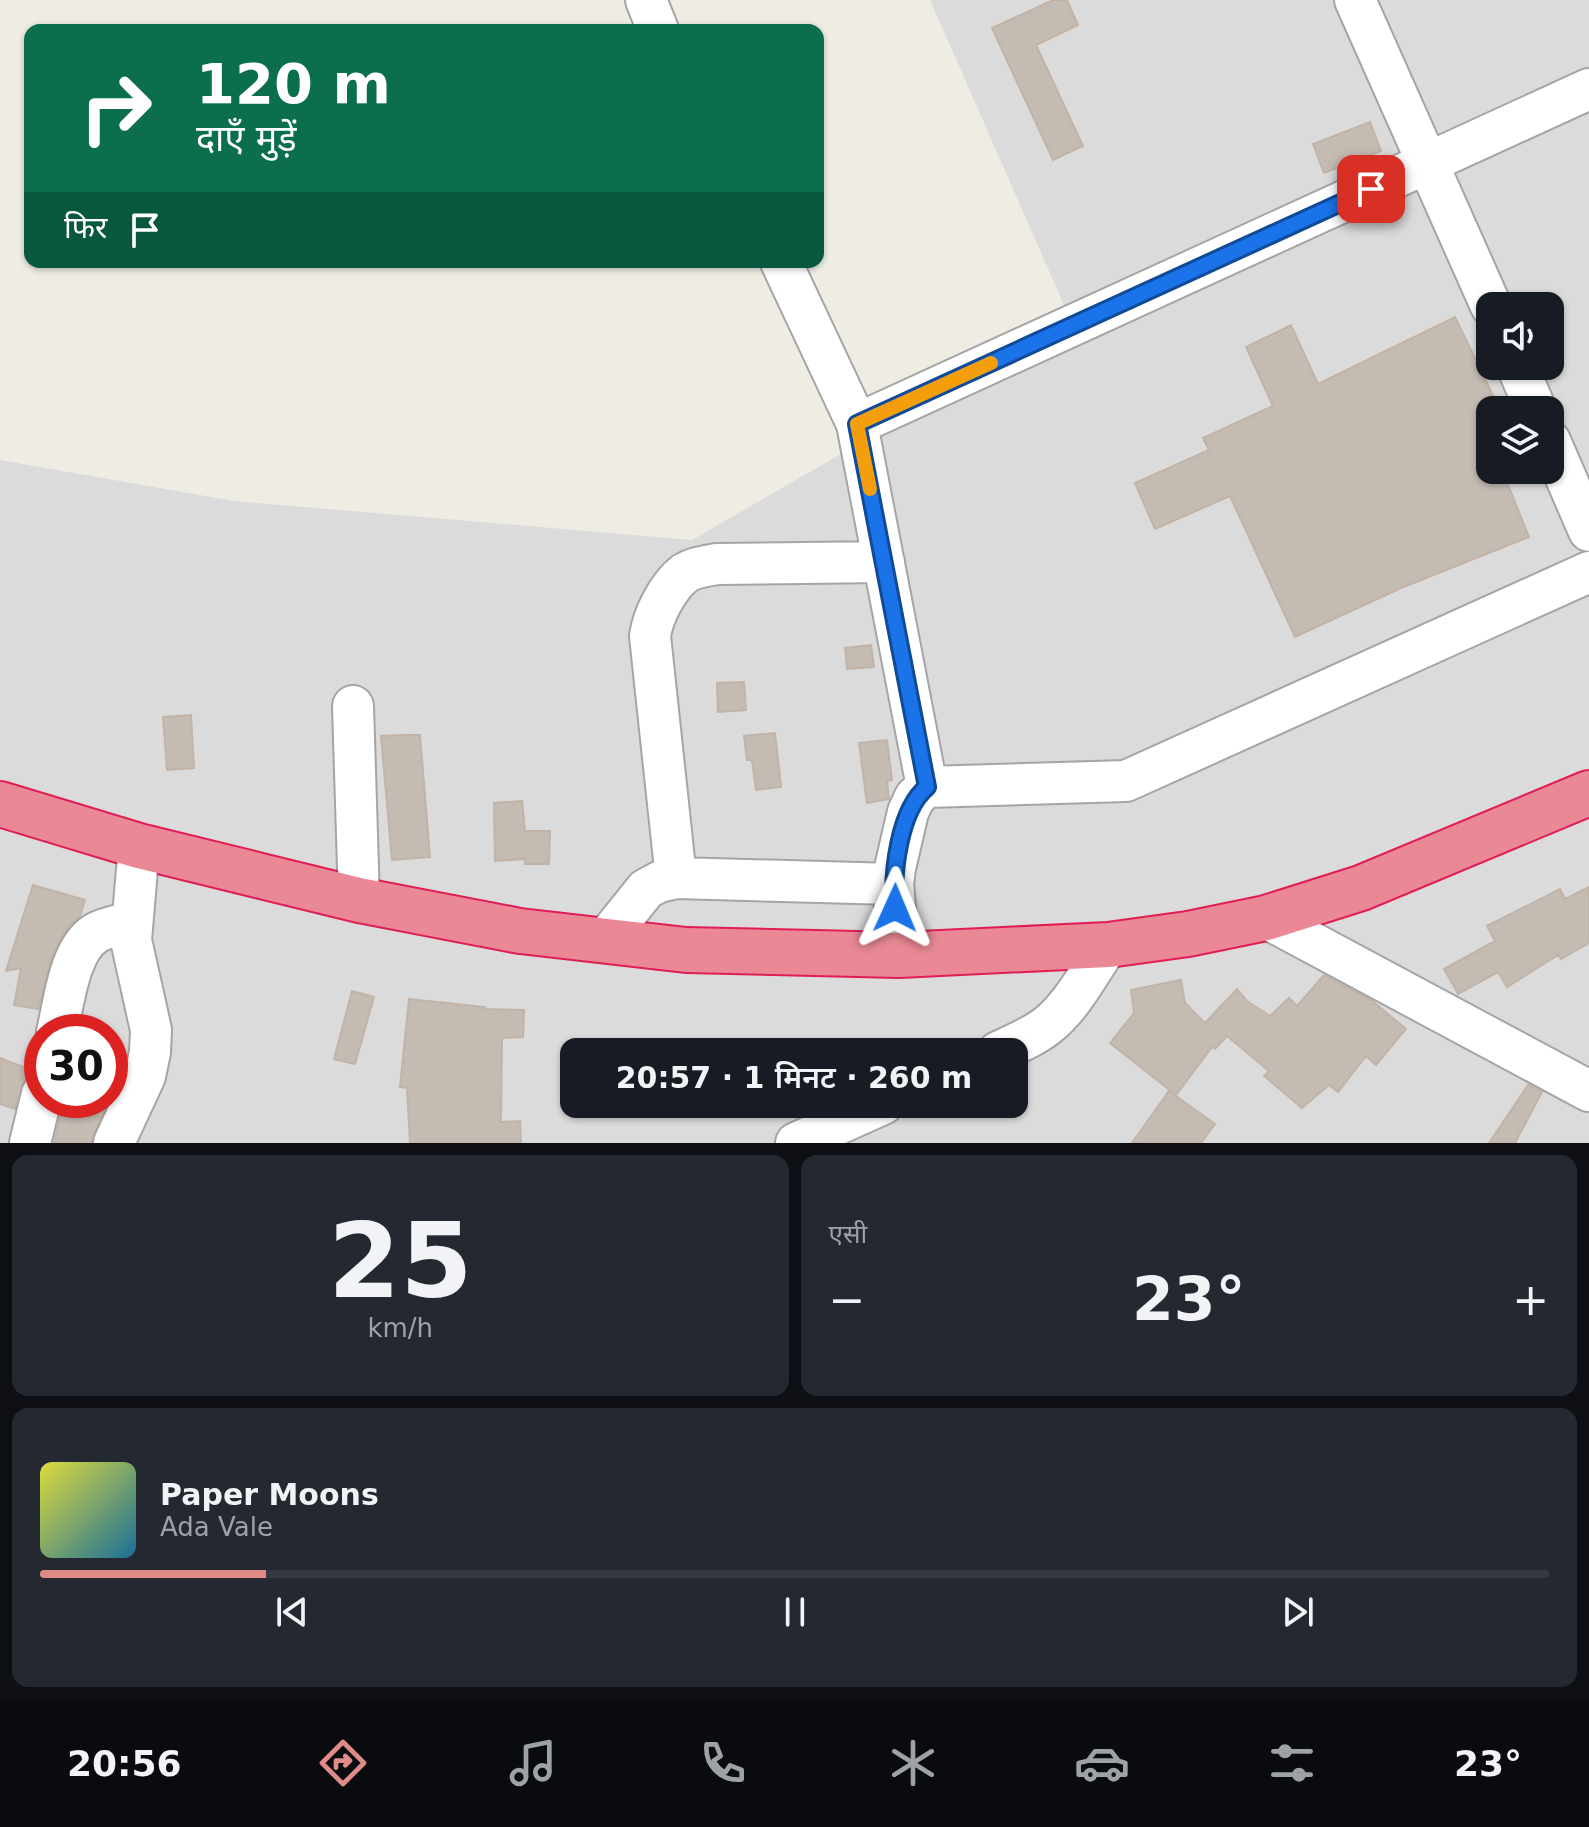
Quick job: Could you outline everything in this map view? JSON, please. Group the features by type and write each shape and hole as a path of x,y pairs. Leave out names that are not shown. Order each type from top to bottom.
{"highway":[{"path":"0,804 139,846 359,900 520,931 686,950 899,955 1108,945 1188,934 1266,918 1361,888 1589,793"}],"street":[{"path":"646,0 656,24"},
{"path":"1355,0 1485,292"},
{"path":"857,424 1589,89"},
{"path":"784,268 857,424 927,787"},
{"path":"1564,473 1589,531"},
{"path":"676,878 650,636 657,609 683,574 698,567 717,564 884,562"},
{"path":"899,955 893,884 908,812 915,797 927,787 1126,781 1589,572"},
{"path":"353,706 359,900"},
{"path":"114,1143 145,1076 150,1052 151,1030 131,940 139,846"},
{"path":"605,940 646,889 676,878 893,884"},
{"path":"1266,918 1589,1091"},
{"path":"61,1014 76,955 84,943 97,931 132,922"},
{"path":"1028,1038 1049,1024 1067,1004 1108,945"},
{"path":"30,1143 36,1118"},
{"path":"796,1143 852,1118"}],"shaded area":[{"path":"930,0 1589,0 1589,1143 0,1143 0,460 234,501 692,540 1071,321"}],"building":[{"path":"1053,0 1067,0 1078,25 1036,45 1083,146 1053,160 992,28"},
{"path":"1370,122 1381,151 1324,173 1313,144"},
{"path":"1455,317 1476,360 1476,380 1485,380 1493,396 1476,396 1476,484 1508,484 1529,537 1401,588 1295,637 1230,496 1155,529 1135,483 1209,450 1203,438 1273,406 1246,347 1291,325 1318,384"},
{"path":"871,645 874,667 847,669 845,648"},
{"path":"744,682 746,710 718,712 717,683"},
{"path":"191,715 194,768 167,770 163,717"},
{"path":"775,733 781,787 756,790 752,760 747,760 744,736"},
{"path":"420,735 430,857 392,860 381,736"},
{"path":"887,740 892,780 887,781 889,799 867,803 859,743"},
{"path":"522,801 525,831 550,831 549,864 525,864 525,859 495,861 494,803"},
{"path":"33,885 85,900 80,916 68,927 53,954 38,1009 14,1005 21,968 6,971"},
{"path":"1589,887 1589,943 1561,959 1558,955 1507,987 1498,972 1458,994 1444,969 1495,941 1487,926 1560,889 1565,899"},
{"path":"1324,975 1371,1000 1406,1029 1376,1065 1366,1056 1338,1092 1329,1085 1302,1108 1264,1076 1269,1071 1227,1036 1215,1049 1212,1047 1176,1095 1110,1043 1134,1013 1131,990 1181,980 1185,1003 1205,1023 1237,989 1247,1001 1270,1016 1289,998 1297,1006"},
{"path":"352,991 374,997 355,1064 334,1059"},
{"path":"409,999 484,1009 524,1010 523,1037 502,1038 501,1122 520,1121 521,1143 410,1143 407,1088 400,1087"},
{"path":"0,1058 24,1067 24,1082 15,1109 0,1104"},
{"path":"1528,1085 1542,1092 1515,1143 1489,1143"},
{"path":"1169,1091 1215,1124 1201,1143 1132,1143"},
{"path":"60,1118 101,1118 91,1143 54,1143"}],"slow traffic":[{"path":"870,489 857,424 991,363"}],"route":[{"path":"895,908 895,868 908,812 915,797 927,787 857,424 1371,189"}]}
